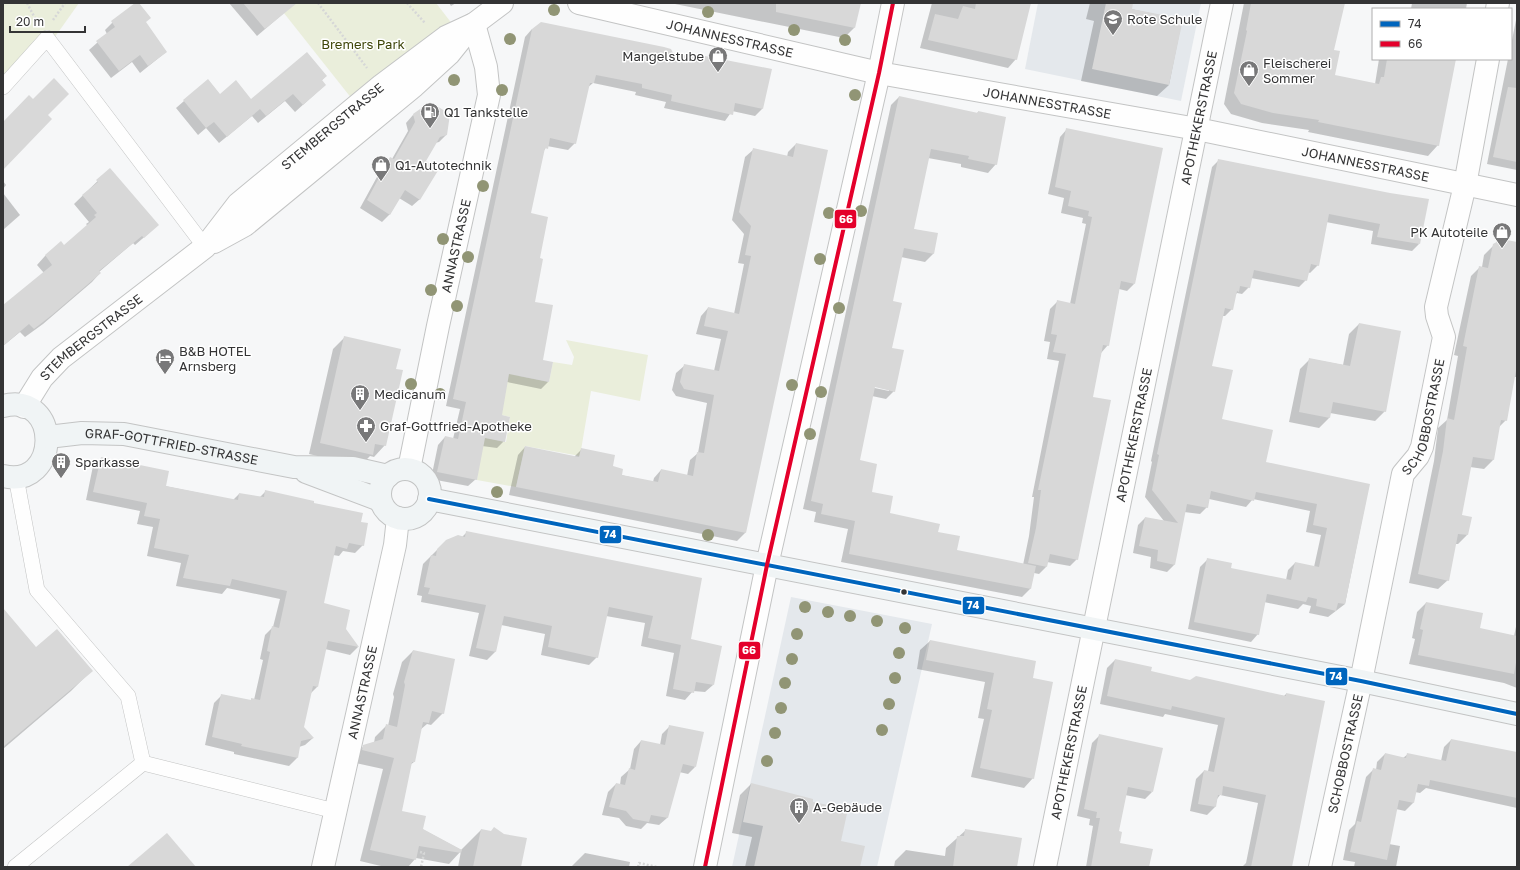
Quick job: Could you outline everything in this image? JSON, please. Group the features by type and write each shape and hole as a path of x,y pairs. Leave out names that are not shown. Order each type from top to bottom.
{"street":[{"name":"STEMBERGSTRASSE","path":"205,247 238,204 382,85 446,37 474,24 502,3"},
{"name":"JOHANNESSTRASSE","path":"579,3 880,73 1196,129 1517,195"},
{"path":"705,867 767,565 880,73 893,3"},
{"name":"APOTHEKERSTRASSE","path":"1045,867 1092,630 1222,3"},
{"name":"STEMBERGSTRASSE","path":"14,406 61,358 205,247 245,225 414,86 449,54 474,24"},
{"name":"ANNASTRASSE","path":"409,469 438,326 489,95 486,67 474,24"},
{"name":"SCHOBBOSTRASSE","path":"1320,867 1361,681 1403,474 1418,456 1422,447 1444,337 1437,316 1436,307 1465,185 1488,60"},
{"path":"10,476 27,474 39,465 47,452 48,437 45,425 39,417 14,406"},
{"name":"GRAF-GOTTFRIED-STRASSE","path":"48,437 82,433 124,434 294,467 353,468 388,476"},
{"name":"GRAF-GOTTFRIED-STRASSE","path":"294,467 380,500"},
{"path":"409,469 417,472 428,484 429,500 425,509 418,516 408,519 398,518 387,511 380,500 381,487 388,476 397,470 409,469"},
{"path":"429,500 767,565 1092,630 1361,681 1517,714"},
{"name":"ANNASTRASSE","path":"323,867 395,545 398,518"}],"lane":[{"path":"3,87 47,38 205,247"},
{"path":"10,476 37,590 128,696 143,763"},
{"path":"143,763 335,811"},
{"path":"15,867 143,763"}],"path":[{"path":"318,3 382,85"},
{"path":"420,852 424,853 421,867"},
{"path":"638,867 639,863 657,867"}],"shaded area":[{"name":"Rote Schule","path":"1038,3 1201,3 1181,101 1025,69"},
{"path":"791,597 932,624 877,867 732,867"}],"green space":[{"path":"3,3 79,3 52,41 3,93"},
{"name":"Bremers Park","path":"276,3 436,3 453,25 356,104"},
{"path":"566,340 648,355 640,401 591,391 580,456 525,446 516,487 477,480 482,437 506,442 510,417 502,415 493,386 523,356 519,376 549,382 553,362 572,365 574,357"}],"building":[{"path":"135,3 139,3 151,18 146,22 167,52 148,66 140,55 119,71 96,41 115,27 111,21"},
{"path":"243,3 297,3 265,29"},
{"path":"776,3 861,3 855,28 776,12"},
{"path":"976,3 1031,3 1017,60 928,40 935,14 958,19 963,6 975,9"},
{"path":"1106,3 1133,3 1132,9 1183,19 1169,85 1092,69"},
{"path":"1251,3 1345,3 1334,50 1340,51 1335,75 1379,84 1381,77 1384,77 1387,60 1456,60 1439,146 1318,122 1319,120 1273,113 1241,104 1234,93"},
{"path":"541,22 664,47 671,49 673,53 704,59 705,56 772,69 763,109 735,103 733,115 671,101 672,95 642,88 642,84 596,75 594,83 590,83 576,144 550,138 548,149 545,148 531,213 548,217 540,258 543,259 535,302 553,305 543,360 553,362 549,382 509,374 502,415 510,417 505,442 485,438 477,480 437,472 445,436 458,439 466,402 453,399 532,29"},
{"path":"307,52 327,76 322,80 326,85 303,105 293,94 266,116 260,109 227,137 214,122 206,128 183,100 208,79 220,94 236,80 251,99"},
{"path":"54,78 69,94 48,115 52,119 3,170 3,122 29,95 33,99"},
{"path":"1508,87 1517,88 1517,162 1493,157"},
{"path":"899,96 978,113 978,111 1006,117 997,165 968,159 969,156 931,149 914,229 938,233 934,254 904,248 893,301 902,303 892,348 904,350 895,392 875,387 860,460 877,464 872,492 893,496 890,513 940,524 938,532 960,536 957,550 1036,566 1031,589 849,554 855,521 821,514 823,504 811,501"},
{"path":"430,102 450,114 447,135 440,137 426,161 439,169 420,200 405,190 390,215 367,200 390,157 394,159 415,122 413,114"},
{"path":"1066,128 1163,148 1135,284 1121,281 1109,346 1103,345 1093,397 1111,400 1078,560 1050,554 1047,567 1028,563 1036,528 1041,490 1038,490 1066,354 1053,352 1057,335 1051,334 1057,300 1075,304 1092,217 1088,216 1089,211 1068,206 1071,191 1055,187"},
{"path":"796,143 828,150 746,533 516,487 525,446 579,457 581,448 615,455 613,466 623,469 622,475 658,482 661,469 693,476 697,452 704,453 714,395 684,389 680,382 684,364 719,371 728,331 704,326 708,307 739,314 751,256 745,255 751,226 739,212 753,148 793,157"},
{"path":"1218,159 1390,193 1429,199 1420,244 1377,237 1380,224 1329,214 1319,266 1311,264 1307,281 1254,270 1250,288 1240,286 1239,292 1237,291 1233,310 1225,308 1212,366 1233,370 1222,419 1273,430 1266,462 1370,484 1345,604 1338,603 1336,611 1316,606 1317,599 1308,597 1306,602 1267,594 1259,635 1194,622 1207,558 1232,563 1231,568 1291,580 1295,562 1319,567 1327,528 1313,525 1317,504 1256,492 1254,501 1211,491 1208,508 1187,504 1175,565 1157,561 1158,550 1139,546 1145,517 1178,523 1152,490 1159,455 1157,454"},
{"path":"110,168 159,225 144,238 142,236 99,271 101,273 34,329 29,324 3,346 3,305 52,265 45,255 61,241 64,245 96,217 94,215 97,213 82,195 98,182 96,180"},
{"path":"1502,239 1517,242 1517,365 1507,421 1501,420 1494,460 1473,457 1462,515 1472,517 1468,535 1458,534 1449,581 1418,574 1443,451 1447,418 1454,420 1467,347 1463,346 1479,266 1488,268 1493,244"},
{"path":"1359,323 1401,331 1386,412 1333,402 1330,418 1299,412 1309,358 1350,366"},
{"name":"Medicanum","path":"344,336 401,349 396,369 403,370 386,446 375,444 373,455 320,443"},
{"path":"101,457 169,471 166,486 238,500 239,493 264,497 265,490 314,501 314,503 363,513 361,522 368,523 364,546 349,543 347,549 336,546 324,603 350,610 346,629 359,647 328,641 318,687 313,686 304,727 314,738 301,741 298,758 241,746 242,744 212,737 221,694 251,700 251,698 260,700 270,652 267,651 272,626 279,628 287,591 232,579 230,586 183,578 189,555 154,548 160,519 144,516 147,503 93,492"},
{"path":"466,531 702,578 691,639 722,646 714,685 696,682 694,693 673,689 681,645 648,638 653,616 609,607 598,658 548,647 552,626 504,616 496,652 476,648 486,605 428,594 430,588 424,587 431,555 436,556 437,549 446,540 458,535 465,537"},
{"path":"1426,602 1483,613 1480,628 1517,636 1517,657 1514,674 1418,655 1423,630 1420,629"},
{"path":"3,608 36,647 57,629 93,671 3,747"},
{"path":"930,640 1036,661 1033,678 1053,682 1034,779 980,768 992,710 987,709 994,673 926,660"},
{"path":"413,650 455,659 444,714 432,711 429,723 423,722 415,762 412,762 402,811 426,816 423,829 462,850 461,853 419,846 416,860 370,850 394,758 362,750 363,745 383,739 386,724 397,727 405,685 404,682"},
{"path":"1115,659 1152,667 1151,671 1190,680 1196,676 1286,696 1286,693 1325,701 1292,867 1251,867 1266,795 1223,786 1222,795 1218,795 1216,807 1198,804 1204,770 1214,772 1225,718 1172,706 1171,710 1107,696"},
{"path":"669,725 704,732 696,767 683,764 668,818 651,815 649,822 633,819 626,811 609,807 616,783 625,785 629,768 635,770 641,740 665,745"},
{"path":"1099,734 1163,748 1153,792 1128,787 1119,831 1122,832 1120,843 1153,849 1149,867 1091,867 1100,818 1096,818 1097,812 1084,809"},
{"path":"1451,739 1517,752 1517,798 1430,780 1429,786 1418,784 1414,803 1399,800 1387,860 1350,852 1357,821 1361,822 1373,768 1381,770 1385,753 1406,758 1407,753 1446,761"},
{"name":"A-Gebäude","path":"751,783 813,799 813,802 848,809 841,841 865,846 860,867 754,867 763,826 743,822"},
{"path":"494,827 504,834 527,838 521,867 473,867 481,829 491,831"},
{"path":"965,829 1022,838 1017,867 953,867 957,836 964,836"},
{"path":"167,833 196,867 127,867"}],"transit line":[{"name":"66","path":"705,867 767,565 879,73 893,3"},
{"name":"74","path":"429,499 1361,681 1517,714"}],"place":[{"name":"Rote Schule","path":"1113,36"},
{"name":"Mangelstube","path":"718,73"},
{"name":"Fleischerei Sommer","path":"1249,87"},
{"name":"Q1 Tankstelle","path":"430,129"},
{"name":"Q1-Autotechnik","path":"381,182"},
{"name":"PK Autoteile","path":"1502,249"},
{"name":"B&B HOTEL Arnsberg","path":"165,375"},
{"name":"Medicanum","path":"360,411"},
{"name":"Graf-Gottfried-Apotheke","path":"366,443"},
{"name":"Sparkasse","path":"61,479"},
{"name":"A-Gebäude","path":"799,824"}]}
